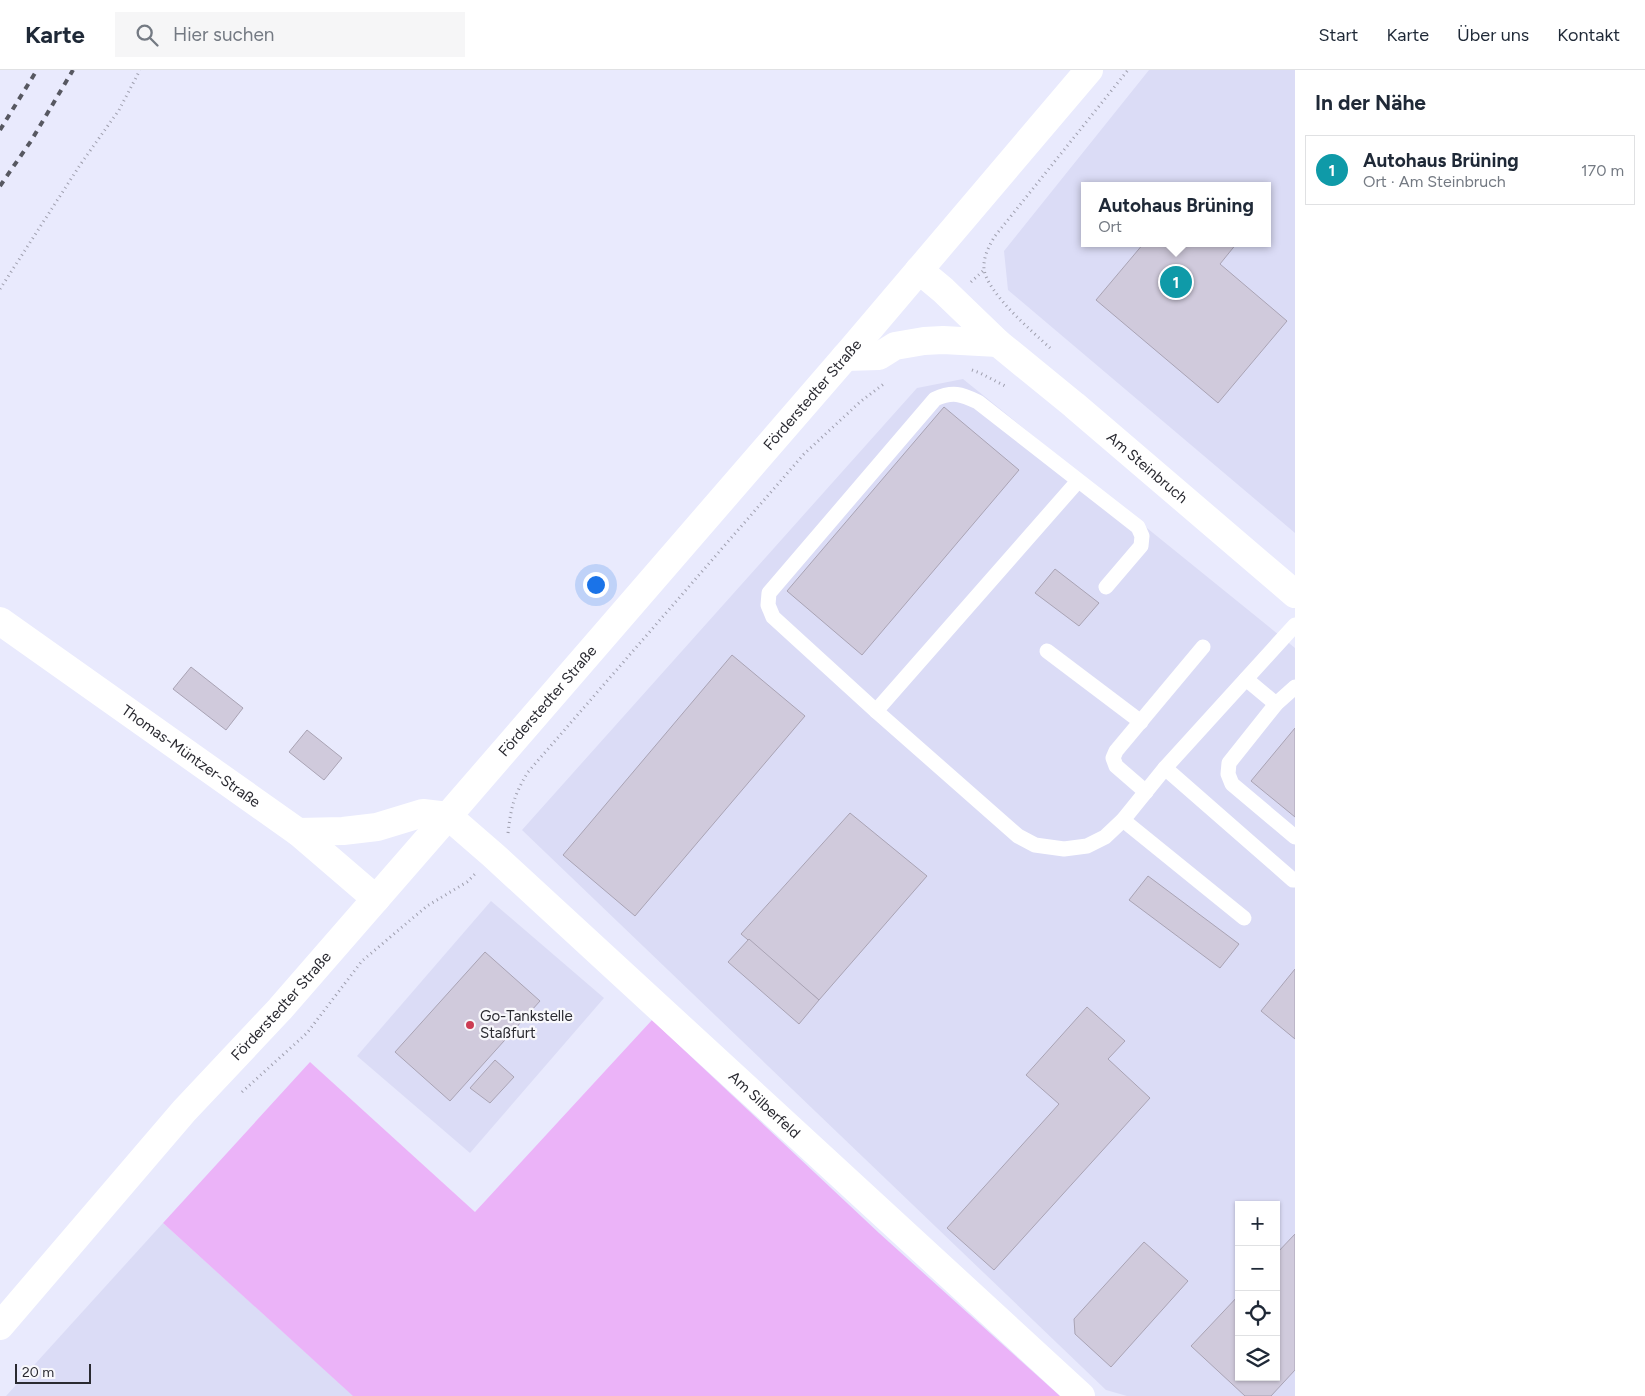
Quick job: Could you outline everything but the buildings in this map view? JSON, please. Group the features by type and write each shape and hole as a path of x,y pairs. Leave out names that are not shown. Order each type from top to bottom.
{"street":[{"name":"Förderstedter Straße","path":"0,1326 184,1111 280,1009 448,816 1089,70"},
{"name":"Am Steinbruch","path":"919,270 944,290 998,343 1074,405 1295,594"},
{"path":"845,356 879,356 895,346 924,341 943,340 998,343"},
{"name":"Thomas-Müntzer-Straße","path":"0,621 298,832 376,899"},
{"path":"298,832 343,831 377,827 423,813 448,816"},
{"name":"Am Silberfeld","path":"448,816 493,855 1081,1396"}],"lane":[{"path":"1106,587 1141,546 1142,536 1138,527 978,402 963,395 948,393 935,399 769,594 768,605 773,618 1018,836 1035,845 1064,849 1086,846 1105,837 1123,820 1166,768 1295,625"},
{"path":"876,711 1078,481"},
{"path":"1146,792 1116,766 1113,758 1116,751 1203,647"},
{"path":"1047,651 1141,722"},
{"path":"1246,679 1276,704"},
{"path":"1295,687 1276,704 1228,763 1228,774 1232,784 1295,837"},
{"path":"1166,768 1295,880"},
{"path":"1123,820 1244,918"}],"path":[{"path":"0,289 80,165 119,110 140,70"},
{"path":"984,270 984,260 988,246 995,236 1128,70"},
{"path":"238,1095 307,1033 362,961 426,906 467,882 493,855 507,837 511,808 517,790 528,772 804,454 860,402 891,378"}],"shaded area":[{"path":"1149,70 1295,70 1295,533 1008,290 1004,251"},
{"path":"963,379 1295,648 1295,1396 1127,1396 1106,1390 522,830 917,388"},
{"path":"491,901 604,998 470,1153 357,1056"},
{"path":"652,1020 879,1233 1060,1396 353,1396 163,1223 310,1062 475,1212"},
{"path":"163,1223 354,1396 6,1396"}],"railway":[{"path":"0,130 37,70"},
{"path":"0,186 31,141 73,70"}],"place":[{"name":"Autohaus Brüning","path":"1176,282"},
{"name":"Go-Tankstelle Staßfurt","path":"470,1025"}]}
